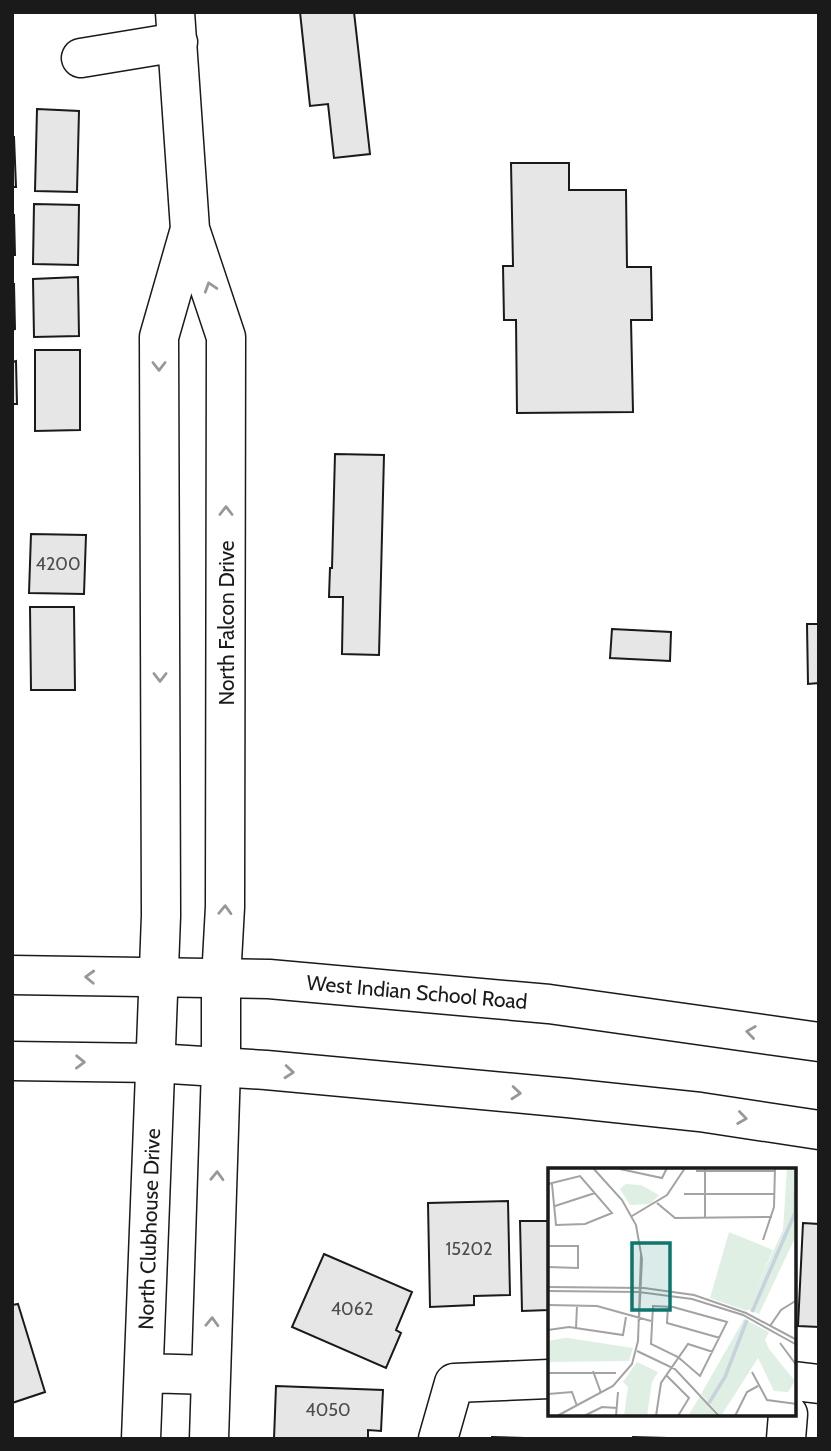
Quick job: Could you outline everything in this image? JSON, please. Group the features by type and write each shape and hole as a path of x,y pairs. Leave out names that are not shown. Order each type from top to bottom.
{"street":[{"path":"81,58 176,27"},
{"name":"North Falcon Drive","path":"176,27 190,229 226,337 225,894 221,1068"},
{"name":"North Falcon Drive","path":"157,1020 161,916 159,337 190,229"},
{"name":"West Indian School Road","path":"12,975 270,979 549,1004 819,1042"},
{"name":"North Clubhouse Drive","path":"141,1439 157,1020"},
{"path":"12,1061 155,1063 266,1070 700,1112 819,1130"},
{"path":"209,1439 221,1068"},
{"path":"144,1373 210,1375"},
{"path":"438,1439 454,1383 548,1379"},
{"path":"796,1381 819,1384"},
{"path":"786,1439 788,1416"}],"building":[{"path":"300,12 354,12 370,154 334,158 328,104 310,106"},
{"path":"37,109 79,111 77,192 35,191"},
{"path":"14,137 16,187 12,187"},
{"path":"511,163 569,163 569,190 626,190 627,267 651,267 652,320 631,320 633,412 517,413 516,320 504,320 503,266 513,266"},
{"path":"34,204 79,205 78,265 33,264"},
{"path":"14,215 15,255 12,255"},
{"path":"78,277 79,336 34,337 33,279"},
{"path":"12,284 15,329 12,330"},
{"path":"35,350 80,350 80,430 35,431"},
{"path":"16,361 17,404 12,404 12,362"},
{"path":"335,454 384,455 379,655 342,654 343,597 329,597"},
{"path":"31,534 86,535 84,594 29,593"},
{"path":"30,607 74,607 75,690 31,690"},
{"path":"807,624 819,624 819,683 808,684"},
{"path":"612,629 671,632 670,661 610,658"},
{"path":"508,1201 510,1295 474,1296 474,1305 430,1307 428,1203"},
{"path":"520,1221 548,1221 548,1310 522,1311"},
{"path":"803,1223 819,1224 819,1327 798,1326"},
{"path":"324,1254 412,1292 396,1330 401,1333 386,1368 292,1327"},
{"path":"18,1304 45,1392 12,1403 12,1305"},
{"path":"276,1386 383,1390 381,1431 368,1430 368,1439 274,1439"},
{"path":"492,1437 559,1439 492,1439"},
{"path":"633,1437 703,1439 632,1439"}]}
